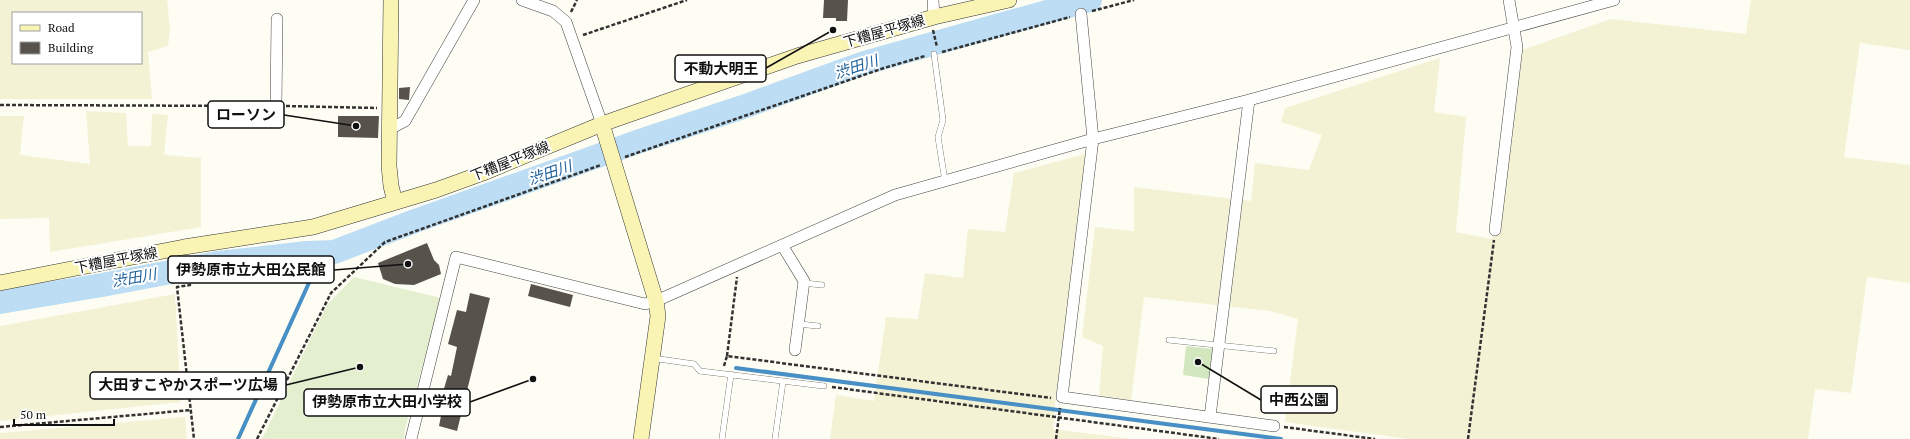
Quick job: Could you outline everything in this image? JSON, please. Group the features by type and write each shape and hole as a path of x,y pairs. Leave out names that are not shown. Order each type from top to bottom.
{"main road":[{"path":"391,0 389,166 391,186 395,202"},
{"name":"下糟屋平塚線","path":"0,283 184,247 313,227 483,173 604,131 797,56 932,18 1009,0"},
{"path":"604,131 656,301 658,316 641,439"}],"street":[{"path":"390,129 405,121 474,0"},
{"path":"522,0 552,11 566,22 604,131"},
{"path":"932,18 933,0"},
{"path":"1495,230 1517,47 1515,27 1509,0"},
{"path":"411,439 456,257 645,304 656,301 895,195 1093,139 1249,100 1614,0"},
{"path":"1081,14 1093,139 1062,397 1274,426"},
{"path":"276,106 277,19"},
{"path":"1210,417 1249,100"},
{"path":"782,245 804,283 795,350"}],"lane":[{"path":"936,54 943,120 938,137 945,182"},
{"path":"804,283 822,285"},
{"path":"799,324 818,326"},
{"path":"1169,340 1274,351"},
{"path":"652,358 694,364 700,371 824,386"},
{"path":"722,439 730,374"},
{"path":"775,439 783,381"}],"path":[{"path":"572,38 687,0"},
{"path":"257,439 331,293 385,242 613,159 884,68 1134,0"},
{"path":"932,18 936,54"},
{"path":"0,105 390,108"},
{"path":"1468,439 1495,230"},
{"path":"184,247 190,285 177,287 194,439"},
{"path":"724,373 738,265"},
{"path":"727,356 1050,398 1062,397 1056,439"},
{"path":"824,386 1219,439"},
{"path":"0,427 191,410"},
{"path":"1274,426 1375,439"}],"green space":[{"path":"0,0 167,0 170,29 168,46 148,52 152,99 0,99"},
{"path":"1751,0 1910,0 1910,50 1860,43 1844,157 1910,165 1910,283 1867,277 1851,393 1815,389 1808,439 1408,439 1285,422 1298,319 1270,311 1144,297 1131,401 1099,396 1103,346 1082,337 1095,227 1134,231 1134,187 1251,201 1255,163 1309,170 1322,135 1281,122 1285,108 1440,58 1434,112 1466,117 1456,232 1492,239 1519,51 1611,19 1746,34"},
{"path":"86,111 126,113 128,146 151,146 152,114 168,115 164,155 201,158 201,227 50,252 49,218 0,219 0,116 24,116 20,155 90,164"},
{"path":"1089,153 1056,395 1053,429 1132,439 830,439 836,395 874,401 886,317 918,319 925,273 963,278 968,229 1005,232 1014,173"},
{"path":"354,277 441,298 405,429 404,439 262,439 327,305"},
{"path":"175,294 181,402 0,421 0,326"},
{"path":"1186,346 1213,349 1209,379 1183,375"},
{"path":"185,417 187,439 0,439 0,433"}],"building":[{"path":"824,0 848,0 847,21 836,21 836,18 823,18"},
{"path":"410,87 409,100 399,99 399,88"},
{"path":"338,116 379,116 378,138 338,137"},
{"path":"427,243 434,260 439,265 441,274 414,285 395,284 383,279 378,263"},
{"path":"531,284 573,295 570,307 528,296"},
{"path":"470,293 490,298 457,431 439,426 442,411 433,408 437,390 443,392 448,375 451,376 457,347 448,344 457,310 466,312"}],"waterway":[{"name":"渋田川","path":"0,302 102,285 218,263 307,253 334,252 415,221 637,142 743,107 864,63 1090,0"},
{"path":"238,439 313,274 334,252"},
{"path":"736,368 1281,439"}],"place":[{"name":"不動大明王","path":"833,30"},
{"name":"ローソン","path":"356,126"},
{"name":"伊勢原市立大田公民館","path":"408,264"},
{"name":"中西公園","path":"1198,362"},
{"name":"大田すこやかスポーツ広場","path":"360,367"},
{"name":"伊勢原市立大田小学校","path":"533,379"}]}
